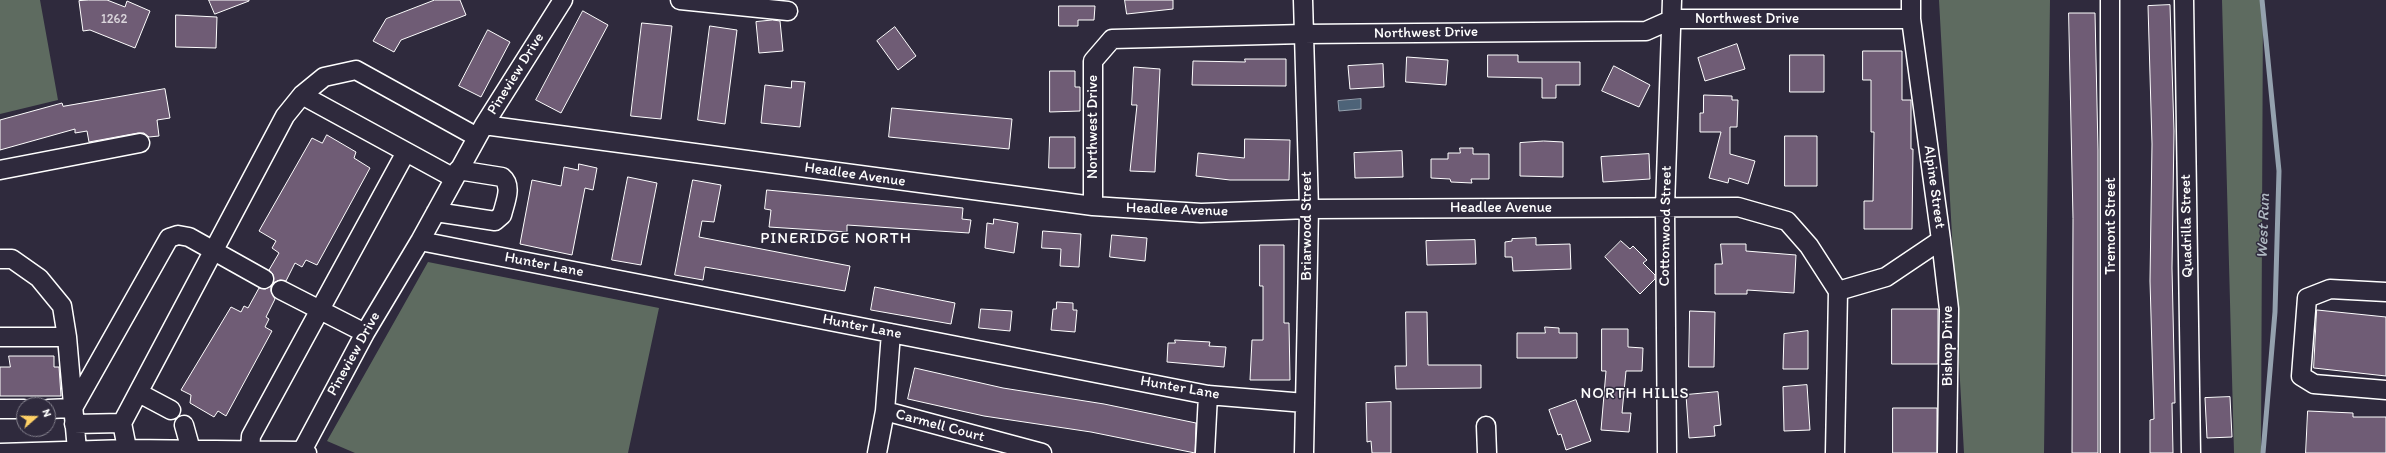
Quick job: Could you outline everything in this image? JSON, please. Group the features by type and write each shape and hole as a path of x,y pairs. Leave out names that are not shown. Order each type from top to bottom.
{"street":[{"name":"Pineview Drive","path":"0,453 77,450 250,450 304,452 365,333 420,241 480,131 563,0"},
{"path":"680,0 788,11"},
{"name":"Briarwood Street","path":"1303,0 1308,209 1304,453"},
{"name":"Cottonwood Street","path":"1667,453 1665,207 1673,20 1672,0"},
{"name":"Alpine Street","path":"1838,292 1886,277 1941,240 1911,19 1911,0"},
{"name":"Tremont Street","path":"2110,0 2110,453"},
{"name":"Quadrilla Street","path":"2184,0 2190,453"},
{"name":"Northwest Drive","path":"1093,206 1093,61 1112,39 1303,34 1646,31 1673,20 1911,19"},
{"path":"128,451 122,423 215,251 285,116 302,94 324,77 356,70 480,131"},
{"path":"302,94 406,152 456,174 502,177 506,180 509,186 502,215 495,221 436,212"},
{"name":"Headlee Avenue","path":"480,131 1093,206 1201,213 1308,209 1738,207 1787,220 1809,246 1838,292"},
{"path":"0,170 140,143"},
{"path":"250,450 251,436 406,152"},
{"path":"74,416 169,238 178,235 189,237 264,279"},
{"name":"Bishop Drive","path":"1941,240 1948,309 1947,453"},
{"name":"Hunter Lane","path":"420,241 1208,395 1305,403"},
{"path":"0,259 12,259 39,278 62,306 67,337 77,450"},
{"path":"2386,292 2330,289 2307,298 2301,376 2314,384 2386,390"},
{"path":"280,290 365,333"},
{"path":"1835,453 1838,292"},
{"path":"877,453 885,411 891,333"},
{"path":"0,337 67,337"},
{"path":"139,393 171,410"},
{"path":"1205,453 1208,395"},
{"path":"0,409 16,409"},
{"path":"56,411 74,416 122,423"},
{"name":"Carmell Court","path":"885,411 1042,453"},
{"path":"184,425 191,450"},
{"path":"1486,426 1487,453"}],"green space":[{"path":"0,0 40,0 58,100 0,114"},
{"path":"1939,0 2050,0 2044,453 1964,453"},
{"path":"2222,0 2263,0 2261,453 2234,453"},
{"path":"428,262 659,308 628,453 355,453 327,441"}],"water":[{"path":"1361,99 1361,109 1339,111 1338,101"}],"building":[{"path":"107,0 125,7 127,1 150,11 135,48 90,30 83,31 79,1"},
{"path":"209,0 249,0 249,1 215,14"},
{"path":"435,0 460,0 466,15 401,40 394,52 373,41 386,19"},
{"path":"1125,0 1173,0 1173,9 1127,14"},
{"path":"2170,5 2174,131 2172,268 2175,403 2172,403 2173,453 2150,453 2150,420 2154,419 2150,281 2152,144 2148,6"},
{"path":"1059,6 1095,6 1094,20 1078,20 1078,26 1059,26"},
{"path":"583,11 608,25 561,113 536,100"},
{"path":"2069,13 2095,13 2098,150 2098,453 2072,453 2073,219"},
{"path":"176,15 217,17 216,48 176,47"},
{"path":"773,20 780,21 783,51 759,53 756,22"},
{"path":"642,23 672,26 661,119 631,116"},
{"path":"710,26 737,30 725,124 698,120"},
{"path":"895,27 916,56 898,70 877,41"},
{"path":"488,30 510,42 481,97 459,86"},
{"path":"1737,44 1745,69 1705,81 1698,58"},
{"path":"1863,51 1902,51 1902,100 1911,100 1911,149 1913,149 1912,229 1864,229 1864,201 1873,201 1874,132 1871,132 1871,80 1863,80"},
{"path":"1488,55 1518,55 1518,62 1580,62 1580,85 1556,85 1556,98 1542,98 1542,78 1488,77"},
{"path":"1790,55 1824,55 1824,92 1790,92"},
{"path":"1407,57 1448,60 1446,85 1406,82"},
{"path":"1245,59 1286,59 1286,86 1192,85 1193,61 1245,62"},
{"path":"1383,64 1384,87 1350,89 1348,66"},
{"path":"1614,66 1650,85 1639,107 1602,91"},
{"path":"1134,67 1160,69 1155,172 1130,171 1137,105 1132,105"},
{"path":"1050,71 1075,71 1075,87 1080,87 1080,111 1050,112"},
{"path":"792,81 805,82 800,127 761,123 765,85 791,88"},
{"path":"165,89 170,118 157,120 159,136 149,137 144,133 138,133 89,142 87,131 75,133 75,129 0,150 0,120 62,103 63,106"},
{"path":"1704,95 1732,96 1732,100 1738,100 1737,127 1730,127 1730,154 1755,161 1748,184 1729,178 1728,183 1709,178 1721,132 1700,132 1700,113 1703,113"},
{"path":"892,108 1012,119 1009,149 889,137"},
{"path":"327,135 356,152 354,158 370,168 317,265 306,260 302,267 295,263 286,281 280,280 273,283 273,274 269,270 279,253 272,248 276,241 259,231 312,138 322,143"},
{"path":"1785,136 1817,136 1817,186 1785,186"},
{"path":"1050,137 1075,137 1075,168 1049,168"},
{"path":"1245,139 1290,140 1289,180 1230,180 1196,176 1198,153 1244,158"},
{"path":"1544,141 1563,142 1563,177 1520,176 1520,143"},
{"path":"1460,148 1473,148 1473,154 1489,154 1489,179 1471,179 1472,183 1451,182 1450,179 1431,178 1431,159 1448,159 1448,153 1460,153"},
{"path":"1402,151 1403,177 1355,178 1354,153"},
{"path":"1649,154 1650,179 1603,182 1601,157"},
{"path":"579,164 597,168 593,190 585,188 572,255 520,244 532,180 561,186 564,167 578,170"},
{"path":"628,177 657,183 641,265 612,260"},
{"path":"693,180 721,185 714,222 702,221 699,237 850,266 845,291 705,267 703,280 675,275"},
{"path":"767,190 963,208 962,219 971,220 969,233 847,225 847,232 769,227 771,210 765,209"},
{"path":"994,219 1018,223 1014,253 985,248 987,223 993,224"},
{"path":"1043,231 1081,234 1079,267 1060,266 1061,249 1042,248"},
{"path":"1112,235 1147,238 1145,261 1110,257"},
{"path":"1536,238 1536,245 1570,244 1571,269 1513,271 1512,257 1505,257 1505,242 1512,241 1512,239"},
{"path":"1475,240 1476,264 1427,265 1426,241"},
{"path":"1621,241 1630,249 1633,246 1647,260 1643,263 1655,275 1655,279 1640,294 1605,257"},
{"path":"1721,244 1746,244 1746,251 1796,255 1794,293 1747,290 1747,294 1715,294 1715,264 1722,264"},
{"path":"1260,245 1284,245 1284,323 1289,323 1290,380 1250,380 1252,340 1263,340 1263,286 1260,286"},
{"path":"271,286 271,291 275,299 266,317 269,319 265,327 272,331 226,416 218,411 214,417 190,403 191,395 181,390 231,307 241,312 244,306 248,308 259,288 265,289"},
{"path":"875,287 955,303 951,324 871,310"},
{"path":"1057,302 1073,303 1073,310 1077,310 1075,332 1051,330 1053,309 1056,309"},
{"path":"981,309 1012,311 1010,331 979,328"},
{"path":"1892,309 1938,309 1938,364 1892,364"},
{"path":"2317,310 2386,317 2386,376 2314,368"},
{"path":"1690,311 1715,312 1714,367 1689,367"},
{"path":"1406,312 1427,312 1428,365 1481,365 1481,388 1396,389 1395,366 1406,366"},
{"path":"1545,327 1559,328 1559,333 1577,333 1577,358 1517,358 1517,333 1545,333"},
{"path":"1602,329 1628,329 1628,347 1643,348 1642,371 1626,371 1622,413 1631,413 1629,432 1601,430 1606,371 1602,371"},
{"path":"1808,331 1808,369 1783,369 1784,334"},
{"path":"1175,340 1210,342 1209,346 1226,347 1224,367 1167,362 1168,343 1175,343"},
{"path":"9,356 54,356 54,367 59,367 61,396 0,396 0,367 10,367"},
{"path":"915,368 1003,388 1104,404 1196,423 1195,453 1091,432 984,416 908,399"},
{"path":"1807,385 1810,430 1784,431 1783,387"},
{"path":"1718,392 1721,425 1714,426 1715,436 1689,438 1686,395"},
{"path":"2230,397 2232,437 2207,438 2205,398"},
{"path":"1576,400 1591,441 1566,450 1561,434 1558,435 1549,410"},
{"path":"1391,402 1391,453 1372,453 1371,441 1367,442 1366,403"},
{"path":"1893,408 1937,408 1937,453 1893,453"},
{"path":"2308,411 2353,413 2353,417 2386,417 2386,453 2306,453"}],"waterway":[{"name":"West Run","path":"2262,0 2279,171 2275,312 2263,453"}],"district":[{"name":"PINERIDGE NORTH","path":"836,239"},
{"name":"NORTH HILLS","path":"1635,394"}]}
